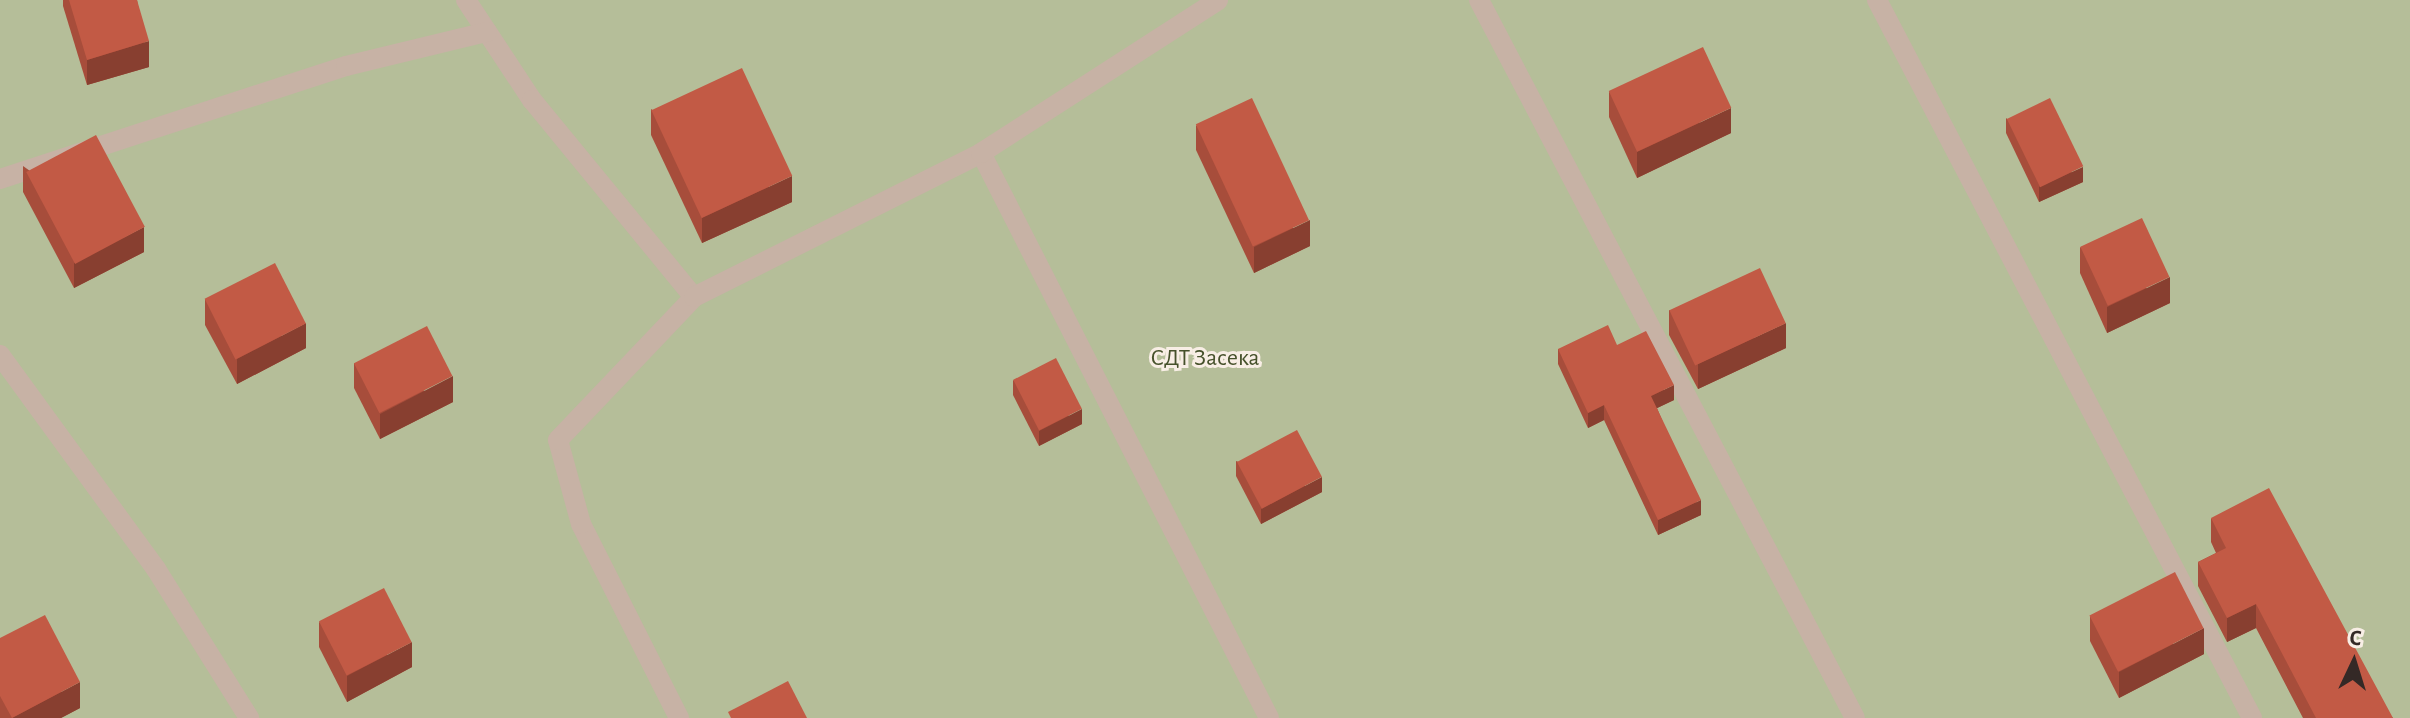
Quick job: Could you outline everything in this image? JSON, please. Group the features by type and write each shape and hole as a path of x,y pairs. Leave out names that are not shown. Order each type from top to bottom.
{"lane":[{"path":"466,0 532,100 694,297"},
{"path":"679,718 581,524 558,440 694,297 981,153 1218,0"},
{"path":"1479,0 1855,718"},
{"path":"1877,0 2252,718"},
{"path":"0,179 346,66 487,32"},
{"path":"981,153 1269,718"},
{"path":"0,355 156,569 249,718"}],"green space":[{"name":"СДТ Засека","path":"0,0 2410,0 2410,718 0,718"}],"building":[{"path":"69,0 137,0 149,41 87,60"},
{"path":"1703,47 1731,108 1637,152 1609,91"},
{"path":"742,68 792,176 702,218 651,110"},
{"path":"1252,98 1309,220 1253,247 1196,124"},
{"path":"2050,98 2083,166 2040,187 2007,119"},
{"path":"96,135 145,227 75,264 26,172"},
{"path":"2142,218 2169,277 2108,306 2080,247"},
{"path":"275,263 306,324 235,359 205,299"},
{"path":"1760,268 1786,323 1695,366 1669,310"},
{"path":"1608,325 1617,345 1646,331 1674,385 1651,396 1701,500 1658,520 1604,405 1588,413 1558,349"},
{"path":"427,326 452,376 379,413 354,363"},
{"path":"1056,358 1082,409 1039,431 1013,380"},
{"path":"1297,430 1322,477 1262,509 1237,462"},
{"path":"2269,488 2393,718 2316,718 2256,604 2227,618 2198,562 2226,548 2211,518"},
{"path":"2175,572 2204,628 2118,672 2089,616"},
{"path":"384,588 412,642 347,675 319,621"},
{"path":"45,615 80,682 12,718 0,696 0,638"},
{"path":"788,681 807,718 731,718 728,712"}]}
